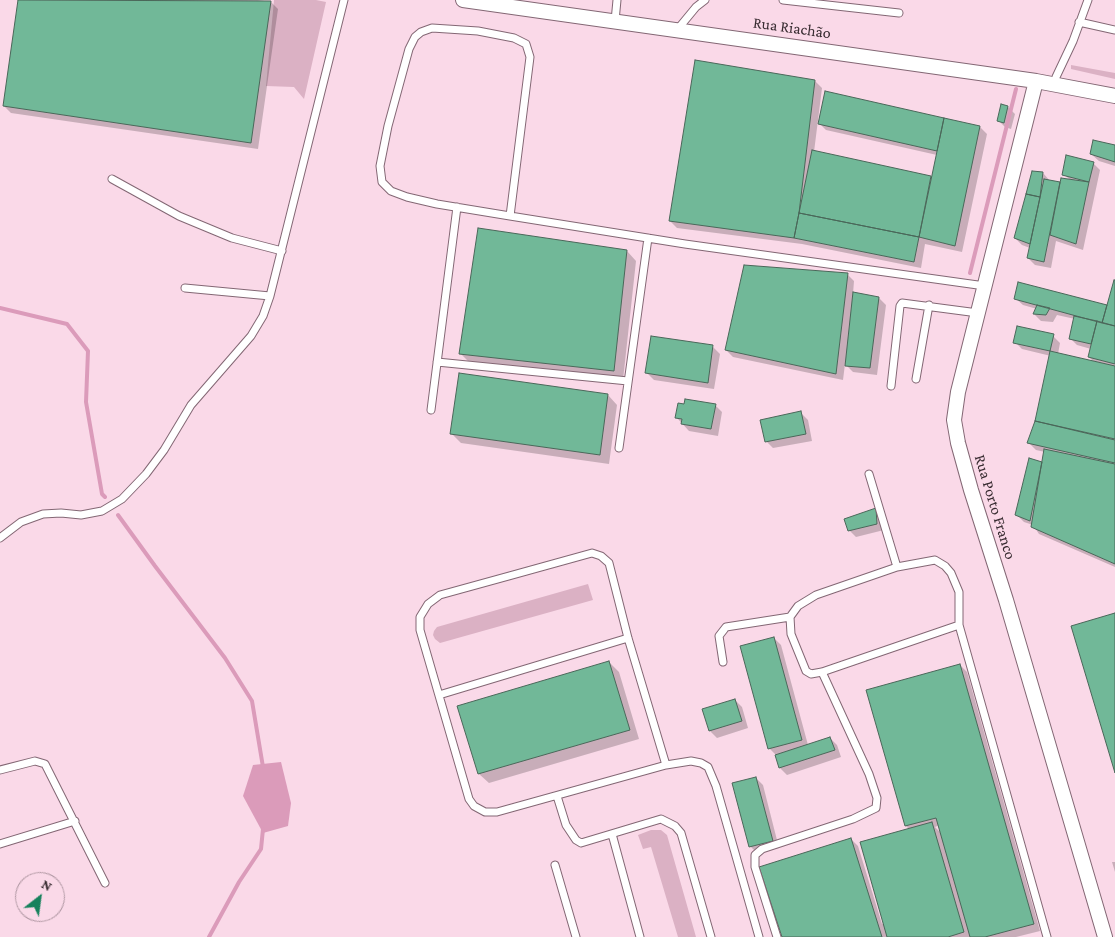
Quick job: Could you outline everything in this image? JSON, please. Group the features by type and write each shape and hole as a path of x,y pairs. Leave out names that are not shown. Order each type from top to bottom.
{"street":[{"name":"Rua Riachão","path":"463,0 1036,81 1115,96"},
{"name":"Rua Porto Franco","path":"1036,81 958,392 954,420 958,443 1105,937"}],"lane":[{"path":"0,538 21,522 43,514 81,515 102,511 122,499 146,474 164,450 192,405 251,336 263,316 270,296 344,0"},
{"path":"615,21 617,0"},
{"path":"677,30 704,0"},
{"path":"783,0 899,13"},
{"path":"1054,84 1088,0"},
{"path":"1080,22 1115,30"},
{"path":"510,216 530,57 526,44 514,38 478,31 432,28 421,32 415,37 409,49 388,126 380,166 382,182 392,191 407,198 510,216 648,238 985,286"},
{"path":"112,179 142,196 232,238 282,251"},
{"path":"431,410 457,207"},
{"path":"619,448 648,238"},
{"path":"185,288 270,296"},
{"path":"891,386 900,306 902,303 907,302 978,313"},
{"path":"916,379 929,306"},
{"path":"438,362 628,381"},
{"path":"869,474 897,567"},
{"path":"666,766 628,638 609,563 601,556 592,553 440,595 428,604 420,617 420,630 468,799 474,806 485,812 497,812 666,766 691,761 701,763 708,768 716,786 759,937"},
{"path":"959,625 822,672 811,674 803,666 791,634 790,617 798,606 816,596 897,567 935,560 945,566 951,573 959,592 959,625 1047,937"},
{"path":"723,662 719,636 726,627 790,617"},
{"path":"439,694 628,638"},
{"path":"777,937 755,867 756,856 762,849 853,819 876,808 877,803 869,774 822,672"},
{"path":"0,770 35,760 46,764 105,883"},
{"path":"557,796 566,825 576,840 581,843 660,820 675,826 681,833 710,937"},
{"path":"0,844 75,821"},
{"path":"612,834 640,937"},
{"path":"555,865 576,937"}],"shaded area":[{"path":"274,0 316,0 326,2 304,99 294,87 266,86"},
{"path":"1071,65 1115,73 1115,79 1071,69"},
{"path":"588,584 593,600 440,643 433,635 437,627"},
{"path":"281,762 291,803 288,826 263,833 243,796 253,765"},
{"path":"651,830 661,830 667,835 696,937 678,937 651,847 643,849 638,835"}],"building":[{"path":"18,0 271,1 251,143 3,106"},
{"path":"695,60 815,80 799,213 794,238 669,221"},
{"path":"825,91 944,118 937,151 818,124"},
{"path":"1001,104 1008,106 1004,123 997,121"},
{"path":"944,118 980,126 955,246 919,237"},
{"path":"1093,140 1115,145 1115,162 1090,154"},
{"path":"812,150 931,176 919,237 799,213"},
{"path":"1066,155 1094,162 1089,182 1062,175"},
{"path":"1032,171 1043,172 1040,197 1026,194"},
{"path":"1061,178 1089,182 1076,244 1050,235"},
{"path":"1044,179 1060,182 1044,262 1027,258"},
{"path":"1026,194 1040,197 1030,244 1014,238"},
{"path":"799,213 919,237 914,262 794,238"},
{"path":"478,228 627,250 614,371 459,354"},
{"path":"744,265 848,273 836,374 725,350"},
{"path":"1115,280 1115,326 1102,323"},
{"path":"1018,282 1107,305 1102,323 1014,299"},
{"path":"853,292 879,297 870,368 845,366"},
{"path":"1037,305 1050,308 1046,315 1033,314"},
{"path":"1074,316 1097,321 1091,344 1069,339"},
{"path":"1097,321 1115,326 1115,364 1088,357"},
{"path":"1017,326 1054,334 1050,351 1013,343"},
{"path":"651,336 713,345 708,383 645,373"},
{"path":"1050,351 1115,366 1115,439 1035,421"},
{"path":"459,373 608,394 600,455 450,434"},
{"path":"685,399 716,404 711,429 681,424 682,419 675,418 678,403 684,404"},
{"path":"801,411 806,434 765,442 760,420"},
{"path":"1035,421 1115,440 1115,463 1027,443"},
{"path":"1044,449 1115,464 1115,564 1031,527"},
{"path":"1029,458 1042,462 1030,521 1015,515"},
{"path":"876,508 877,524 848,531 844,519"},
{"path":"1115,613 1115,773 1071,626"},
{"path":"774,637 802,740 768,749 740,646"},
{"path":"609,661 630,730 478,774 457,706"},
{"path":"960,664 1034,924 985,937 970,937 936,818 905,826 866,690"},
{"path":"735,699 742,721 709,731 702,709"},
{"path":"830,737 835,750 779,768 775,755"},
{"path":"756,777 773,841 749,847 732,783"},
{"path":"932,822 964,932 948,937 887,937 860,842"},
{"path":"851,838 882,937 782,937 759,867"}],"waterway":[{"path":"970,273 1016,89"},
{"path":"0,308 67,324 88,351 86,402 102,494 105,497"},
{"path":"118,515 225,658 252,701 263,767"},
{"path":"209,937 239,882 261,849 263,829"}]}
